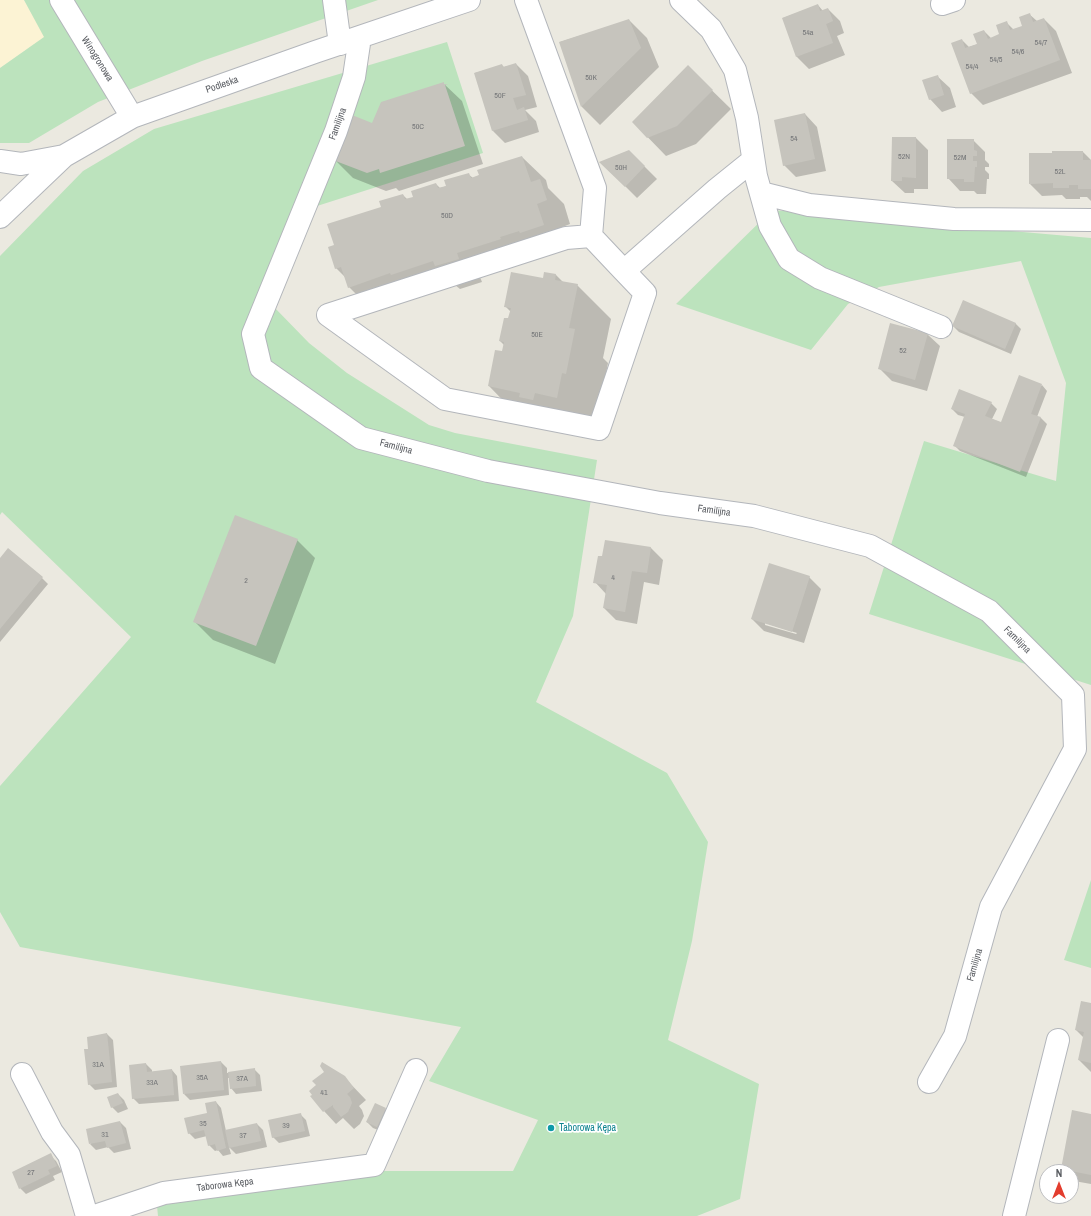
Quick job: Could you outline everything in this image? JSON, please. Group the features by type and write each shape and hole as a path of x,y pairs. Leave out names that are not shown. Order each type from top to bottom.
{"street":[{"name":"Winogronowa","path":"61,0 132,117"},
{"path":"334,0 340,44"},
{"name":"Podleska","path":"0,217 64,156 132,117 469,0"},
{"path":"526,0 595,188 591,236 645,293 599,429 445,398 328,315 566,238 591,236"},
{"path":"681,0 711,29 735,70 747,118 756,176 770,226 790,259 820,278 941,327"},
{"name":"Familijna","path":"360,37 354,77 336,131 253,334 261,368 361,438 488,471 660,503 754,516 870,546 989,612 1073,695 1075,749 991,907 955,1036 929,1082"},
{"path":"0,161 21,164 64,156"},
{"path":"624,271 717,189 753,160"},
{"path":"761,193 809,205 954,219 1091,220"},
{"path":"1014,1216 1058,1040"},
{"name":"Taborowa Kępa","path":"96,1216 164,1193 374,1165 416,1070"},
{"path":"22,1074 52,1132 70,1155 87,1216"}],"shaded area":[{"path":"0,0 24,0 45,37 0,68"}],"green space":[{"path":"24,0 378,0 202,61 98,102 29,143 0,143 0,68 44,37"},
{"path":"447,42 483,153 317,206 274,307 309,343 347,373 429,425 455,433 597,460 573,616 536,702 667,773 708,842 692,941 668,1040 759,1084 740,1199 697,1216 158,1216 157,1206 380,1171 513,1171 538,1120 429,1081 461,1027 20,947 0,912 0,786 131,637 2,512 0,515 0,256 83,171 154,129"},
{"path":"772,210 1091,238 1091,685 869,614 924,441 1056,481 1066,383 1021,261 879,287 848,304 811,350 676,304"},
{"path":"1091,880 1091,968 1064,960"}],"building":[{"path":"818,4 820,11 828,8 833,21 826,24 833,43 796,57 782,18"},
{"path":"1030,13 1033,22 1044,18 1060,60 970,94 951,43 962,39 965,48 977,44 973,34 984,30 988,39 999,34 996,25 1007,21 1010,30 1022,26 1019,17"},
{"path":"629,19 641,48 581,107 559,42"},
{"path":"516,63 526,95 513,98 517,110 524,107 528,120 492,131 474,73 502,64 503,67"},
{"path":"688,65 713,90 677,126 647,138 632,122"},
{"path":"938,75 944,95 929,100 922,80"},
{"path":"444,82 444,84 448,84 445,85 465,146 380,173 379,169 367,173 333,160 352,115 372,123 381,102"},
{"path":"805,113 815,159 783,166 774,120"},
{"path":"892,137 916,137 916,178 902,177 902,181 891,181"},
{"path":"947,139 974,139 974,150 977,151 977,156 973,156 973,161 977,161 977,167 975,167 974,182 964,182 964,179 947,179"},
{"path":"629,150 645,166 625,187 599,162"},
{"path":"1052,151 1083,151 1083,160 1091,160 1091,189 1078,189 1078,185 1069,185 1069,188 1053,188 1053,183 1029,184 1029,153 1052,153"},
{"path":"522,156 531,182 540,179 547,200 537,204 544,225 520,233 519,231 500,237 501,239 457,253 459,259 435,266 433,261 391,275 390,273 348,288 341,267 335,269 328,247 334,245 327,224 381,207 379,201 403,194 405,199 413,197 411,191 436,183 438,188 446,186 444,180 469,173 471,178 479,175 477,170"},
{"path":"511,272 543,278 544,272 556,274 555,280 578,284 569,328 575,329 566,374 562,373 557,398 535,393 533,400 519,397 520,393 488,386 495,350 502,351 504,342 499,341 504,318 508,318 511,308 504,307"},
{"path":"963,300 1016,323 1005,349 952,326"},
{"path":"890,323 928,333 915,380 878,369"},
{"path":"1019,375 1042,384 1031,414 1041,417 1020,472 953,446 965,414 951,409 959,389 992,402 985,416 1001,422"},
{"path":"235,515 298,539 256,646 193,622"},
{"path":"605,540 651,547 647,573 632,571 625,612 603,608 607,585 593,583 598,556 602,556"},
{"path":"8,548 43,577 0,629 0,558"},
{"path":"769,563 810,576 792,632 751,619"},
{"path":"1081,1001 1091,1003 1091,1063 1078,1060 1084,1032 1075,1030"},
{"path":"107,1033 112,1082 88,1085 84,1049 88,1049 87,1037"},
{"path":"221,1061 224,1090 183,1094 180,1066"},
{"path":"322,1062 345,1076 354,1088 347,1094 352,1103 348,1112 341,1117 333,1105 323,1112 310,1096 312,1095 309,1091 316,1085 312,1081 324,1072 320,1066"},
{"path":"146,1063 147,1072 172,1069 174,1095 132,1099 129,1065"},
{"path":"255,1068 256,1086 230,1089 228,1072"},
{"path":"118,1093 123,1103 111,1108 107,1097"},
{"path":"216,1101 226,1148 217,1151 215,1144 208,1146 204,1130 188,1134 184,1118 207,1113 205,1103"},
{"path":"375,1103 386,1108 377,1127 366,1122"},
{"path":"1072,1110 1091,1114 1091,1175 1079,1173 1079,1164 1062,1164"},
{"path":"301,1113 305,1131 272,1138 268,1120"},
{"path":"120,1121 126,1143 107,1148 105,1141 89,1144 86,1129"},
{"path":"257,1123 261,1141 229,1148 225,1130"},
{"path":"51,1153 57,1166 48,1170 50,1174 19,1189 12,1172"}],"place":[{"name":"Taborowa Kępa","path":"551,1128"}]}
